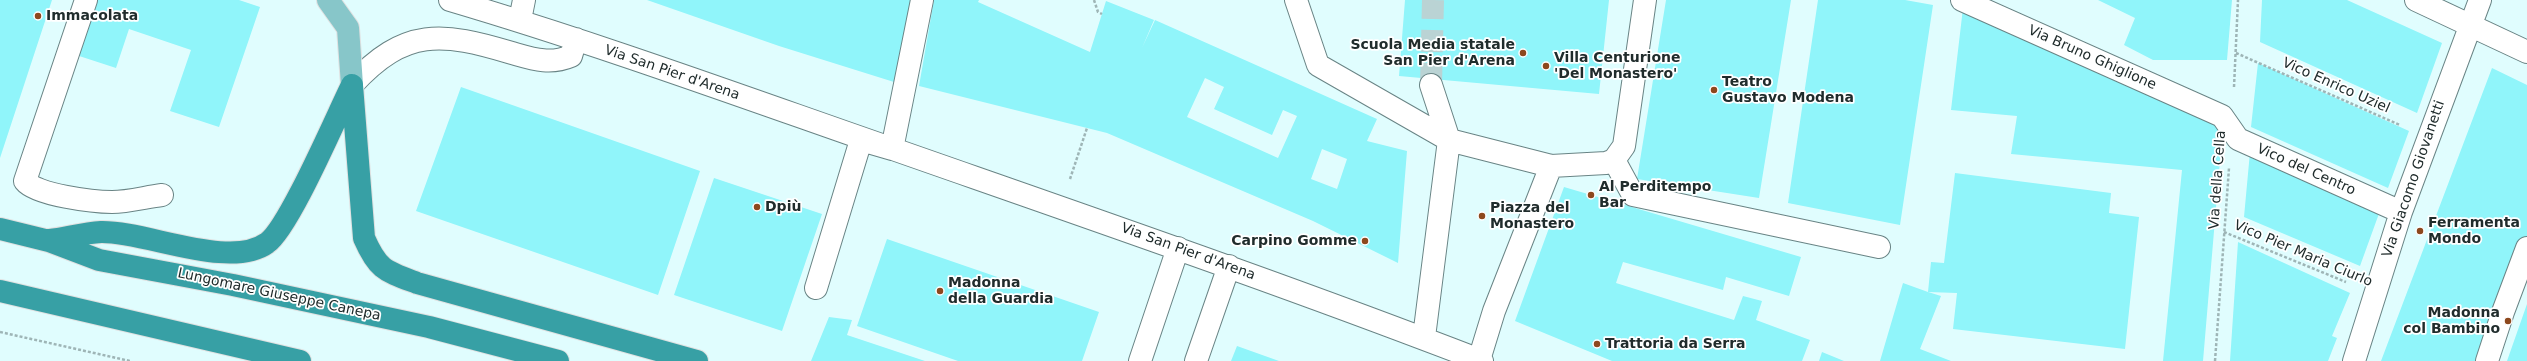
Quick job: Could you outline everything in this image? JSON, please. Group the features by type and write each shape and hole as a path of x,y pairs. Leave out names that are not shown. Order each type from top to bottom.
{"highway":[{"path":"49,241 102,232 222,252 248,252 268,242 292,207 352,86"},
{"path":"352,86 364,238 373,258 387,272 417,283 697,361"},
{"name":"Lungomare Giuseppe Canepa","path":"0,229 49,241 99,260 233,285 430,327 558,361"},
{"path":"0,291 300,361"}],"main road":[{"path":"328,0 348,28 352,86"}],"street":[{"path":"86,0 25,181 30,187 68,196 112,202 162,195"},
{"name":"Via San Pier d'Arena","path":"450,0 522,10 576,40 1229,266 1424,337 1481,360"},
{"path":"892,149 922,0"},
{"path":"1296,0 1318,65 1449,140 1551,166 1606,163 1614,160 1624,146 1645,0"},
{"name":"Via Bruno Ghiglione","path":"1962,0 2227,124"},
{"path":"2416,0 2527,52"},
{"name":"Via Giacomo Giovanetti","path":"2354,361 2400,212 2480,0"},
{"path":"352,86 363,74 393,51 412,41 438,37 491,47 540,62 558,62 571,56 576,40"},
{"path":"1424,337 1449,140 1432,85"},
{"name":"Vico del Centro","path":"2227,124 2238,139 2400,212"},
{"name":"Via San Pier d'Arena","path":"816,288 861,140 892,149"},
{"path":"1614,160 1633,195 1879,247"},
{"path":"1481,360 1494,311 1551,166"},
{"path":"1140,361 1178,248"},
{"path":"2487,361 2502,312 2527,248"},
{"path":"1196,361 1229,266"}],"path":[{"path":"1094,0 1098,12 1102,14"},
{"name":"Via della Cella","path":"2215,361 2224,232 2227,124 2236,53 2238,0"},
{"name":"Vico Enrico Uziel","path":"2236,53 2427,138"},
{"path":"1061,208 1087,128"},
{"name":"Vico Pier Maria Ciurlo","path":"2224,232 2375,295"},
{"path":"0,332 130,361"}],"building":[{"path":"0,0 52,0 0,158"},
{"path":"91,0 239,0 260,7 219,127 170,111 191,50 129,29 116,68 73,54"},
{"path":"647,0 914,0 894,82 779,46"},
{"path":"934,0 979,0 978,2 1090,52 1106,1 1154,20 1142,48 1155,20 1377,119 1367,141 1407,151 1398,263 1313,221 1107,133 919,86","holes":["1205,78 1224,87 1214,109 1272,135 1283,110 1297,116 1278,158 1187,117","1322,149 1347,159 1337,189 1311,179"]},
{"path":"1405,0 1609,0 1599,94 1399,76"},
{"name":"Teatro Gustavo Modena","path":"1666,0 1791,0 1759,198 1637,179"},
{"path":"1818,0 1905,0 1933,5 1900,225 1788,203"},
{"path":"2098,0 2232,0 2227,60 2153,60 2124,45 2135,18"},
{"path":"2262,0 2347,0 2442,43 2417,113 2260,42"},
{"path":"1963,8 2223,125 2203,361 2163,361 2182,170 2011,154 2017,116 1951,110"},
{"path":"2258,63 2409,131 2388,188 2251,127"},
{"path":"2492,68 2527,85 2527,238 2479,361 2381,361"},
{"path":"461,87 700,171 658,295 416,211"},
{"path":"2250,152 2381,208 2360,266 2244,217"},
{"path":"1955,173 2111,193 2109,213 2139,217 2125,349 1953,329 1957,293 1928,292 1931,262 1944,263"},
{"path":"714,178 822,214 782,331 674,295"},
{"path":"1564,187 1801,257 1789,296 1726,277 1723,290 1623,262 1616,283 1734,320 1743,296 1762,301 1756,320 1810,340 1802,361 1612,361 1515,321"},
{"path":"887,239 1099,312 1082,361 958,361 857,326"},
{"path":"2238,242 2350,293 2332,336 2337,338 2328,361 2230,361"},
{"path":"1903,283 1941,296 1920,349 1951,361 1880,361"},
{"path":"2527,304 2527,361 2507,361"},
{"path":"829,317 852,320 847,335 925,361 811,361"},
{"path":"1237,346 1279,361 1231,361"},
{"path":"1822,352 1844,361 1819,361"}],"tunnel":[{"path":"1431,85 1433,0"}],"place":[{"name":"Immacolata","path":"38,16"},
{"name":"Scuola Media statale San Pier d'Arena","path":"1523,53"},
{"name":"Villa Centurione 'Del Monastero'","path":"1546,66"},
{"name":"Teatro Gustavo Modena","path":"1714,90"},
{"name":"Al Perditempo Bar","path":"1591,195"},
{"name":"Dpiù","path":"757,207"},
{"name":"Piazza del Monastero","path":"1482,216"},
{"name":"Ferramenta Mondo","path":"2420,231"},
{"name":"Carpino Gomme","path":"1365,241"},
{"name":"Madonna della Guardia","path":"940,291"},
{"name":"Madonna col Bambino","path":"2508,321"},
{"name":"Trattoria da Serra","path":"1597,344"}]}
